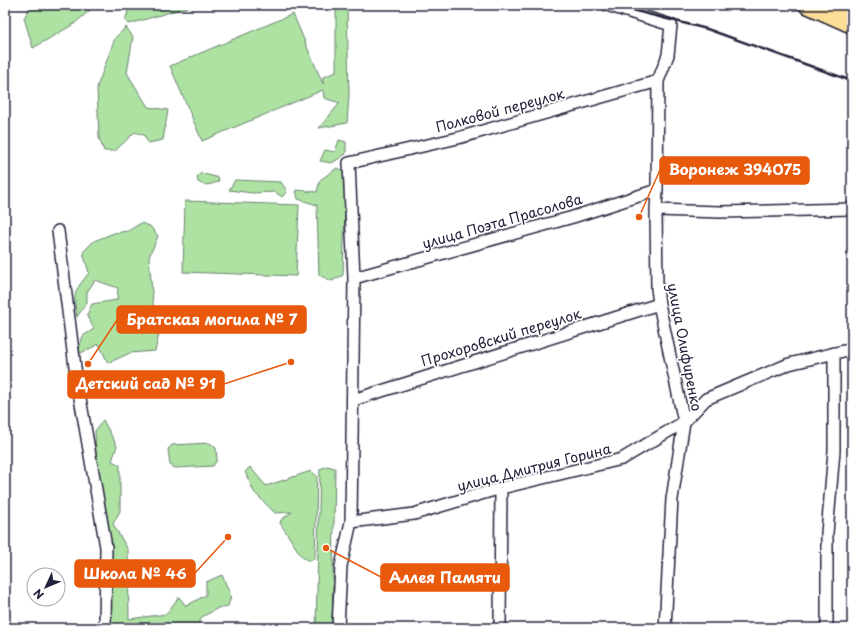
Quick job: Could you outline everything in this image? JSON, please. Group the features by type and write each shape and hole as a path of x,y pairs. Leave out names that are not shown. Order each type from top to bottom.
{"highway":[{"path":"807,5 844,9 852,25"}],"street":[{"name":"улица Олифиренко","path":"607,5 671,25 668,54 658,81 656,210 657,288 684,422 672,499 664,628"},
{"name":"Полковой переулок","path":"354,278 349,163 458,138 658,81"},
{"name":"улица Поэта Прасолова","path":"354,278 573,217 657,190"},
{"path":"656,210 720,212 852,209"},
{"path":"58,231 76,375 106,547 105,628"},
{"path":"338,628 341,566 351,522 354,278"},
{"name":"Прохоровский переулок","path":"353,400 659,304"},
{"name":"улица Дмитрия Горина","path":"351,522 414,514 501,488 622,460 684,422 706,399 789,364 852,349"},
{"path":"827,628 827,533 834,451 834,353"},
{"path":"500,628 501,488"}],"green space":[{"path":"31,5 59,5 61,8 65,5 96,5 74,24 33,48 24,18"},
{"path":"130,5 195,5 129,24 125,21"},
{"path":"336,5 347,5 349,96 347,123 319,128 340,103 324,98 323,90 202,141 170,66 293,14 323,84 323,77 336,72"},
{"path":"126,27 133,37 127,73 148,107 168,110 163,140 148,143 144,135 135,132 115,151 104,151 99,138 97,87 115,38"},
{"path":"339,140 346,142 346,154 332,163 320,161 325,150 335,152"},
{"path":"337,168 346,172 343,275 332,281 319,275 317,205 298,199 296,190 317,192 320,180"},
{"path":"201,173 219,178 218,182 208,185 201,184 198,182 197,177"},
{"path":"235,180 281,182 287,191 282,197 275,192 252,193 229,190"},
{"path":"185,201 299,205 296,276 183,272"},
{"path":"141,223 150,226 158,236 149,257 153,304 160,330 155,351 130,353 108,363 99,344 77,355 83,336 94,329 87,315 92,304 117,300 118,288 95,280 87,292 87,302 77,317 75,298 77,289 89,273 83,252 94,241 114,233 128,231"},
{"path":"103,420 117,446 112,461 120,465 120,511 113,524 128,550 129,619 166,614 179,597 186,606 206,595 206,582 222,575 231,596 228,606 218,608 202,617 196,628 115,628 104,607 100,562 95,431"},
{"path":"210,443 216,448 217,460 213,466 175,468 170,465 168,449 172,445"},
{"path":"327,466 335,468 332,628 316,628 320,469"},
{"path":"250,467 266,486 311,471 317,476 315,558 309,561 302,557 280,523 281,520 292,512 275,513 254,492 245,472"}],"railway":[{"path":"612,5 707,29 852,81"}],"place":[{"name":"Воронеж 394075","path":"639,217"},
{"name":"Детский сад № 91","path":"291,362"},
{"name":"Братская могила № 7","path":"88,364"},
{"name":"Школа № 46","path":"228,537"},
{"name":"Аллея Памяти","path":"326,548"}]}
